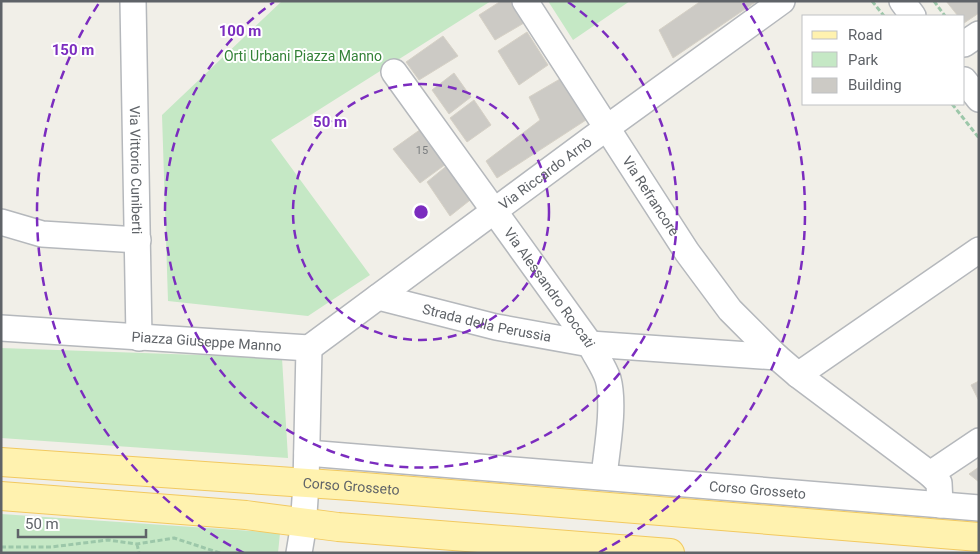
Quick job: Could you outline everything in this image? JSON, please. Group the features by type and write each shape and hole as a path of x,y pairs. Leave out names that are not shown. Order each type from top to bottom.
{"main road":[{"name":"Corso Grosseto","path":"1,462 702,513 979,536"},
{"path":"1,496 246,515 304,523 670,553"}],"street":[{"name":"Via Vittorio Cuniberti","path":"133,1 139,338"},
{"name":"Via Refrancore","path":"525,1 686,252 730,310 798,375 930,474 939,483 940,505"},
{"name":"Via Riccardo Arnò","path":"309,348 606,128 782,1"},
{"path":"902,1 913,15"},
{"path":"965,43 979,34"},
{"name":"Via Alessandro Roccati","path":"394,72 590,344 608,378 610,420 604,476"},
{"path":"965,81 979,100"},
{"path":"1,222 42,234 138,240"},
{"path":"798,375 979,250"},
{"name":"Strada della Perussia","path":"378,297 496,327 590,344 777,357"},
{"name":"Piazza Giuseppe Manno","path":"1,328 309,348"},
{"path":"299,553 304,523 306,484 309,348"},
{"path":"930,474 979,441"},
{"name":"Corso Grosseto","path":"307,453 979,508"},
{"name":"Corso Grosseto","path":"702,513 910,503"}],"path":[{"path":"872,1 883,15"},
{"path":"934,1 944,15"},
{"path":"953,105 979,138"},
{"path":"1,547 51,547 108,540 137,544 174,538 220,553"},
{"path":"137,544 139,553"},
{"path":"51,547 52,553"}],"green space":[{"name":"Orti Urbani Piazza Manno","path":"282,1 491,1 271,140 370,275 308,316 168,301 162,115"},
{"path":"548,1 630,1 573,40"},
{"path":"1,348 282,358 288,458 1,438"},
{"path":"1,514 280,533 278,553 1,553"}],"building":[{"path":"501,1 510,1 524,23 495,40 479,15"},
{"path":"701,1 757,1 673,58 659,30"},
{"path":"946,1 979,1 979,13 965,22 965,15 957,15"},
{"path":"527,32 548,65 519,85 498,51"},
{"path":"443,36 458,56 419,80 406,62"},
{"path":"454,73 471,97 449,114 432,90"},
{"path":"560,79 586,120 497,178 486,161 540,120 529,97"},
{"path":"474,100 491,125 467,142 450,118"},
{"path":"421,129 446,164 420,183 393,149"},
{"path":"449,164 474,197 450,216 427,182"},
{"path":"979,381 979,401 971,385"},
{"path":"979,467 979,482 969,474"}]}
